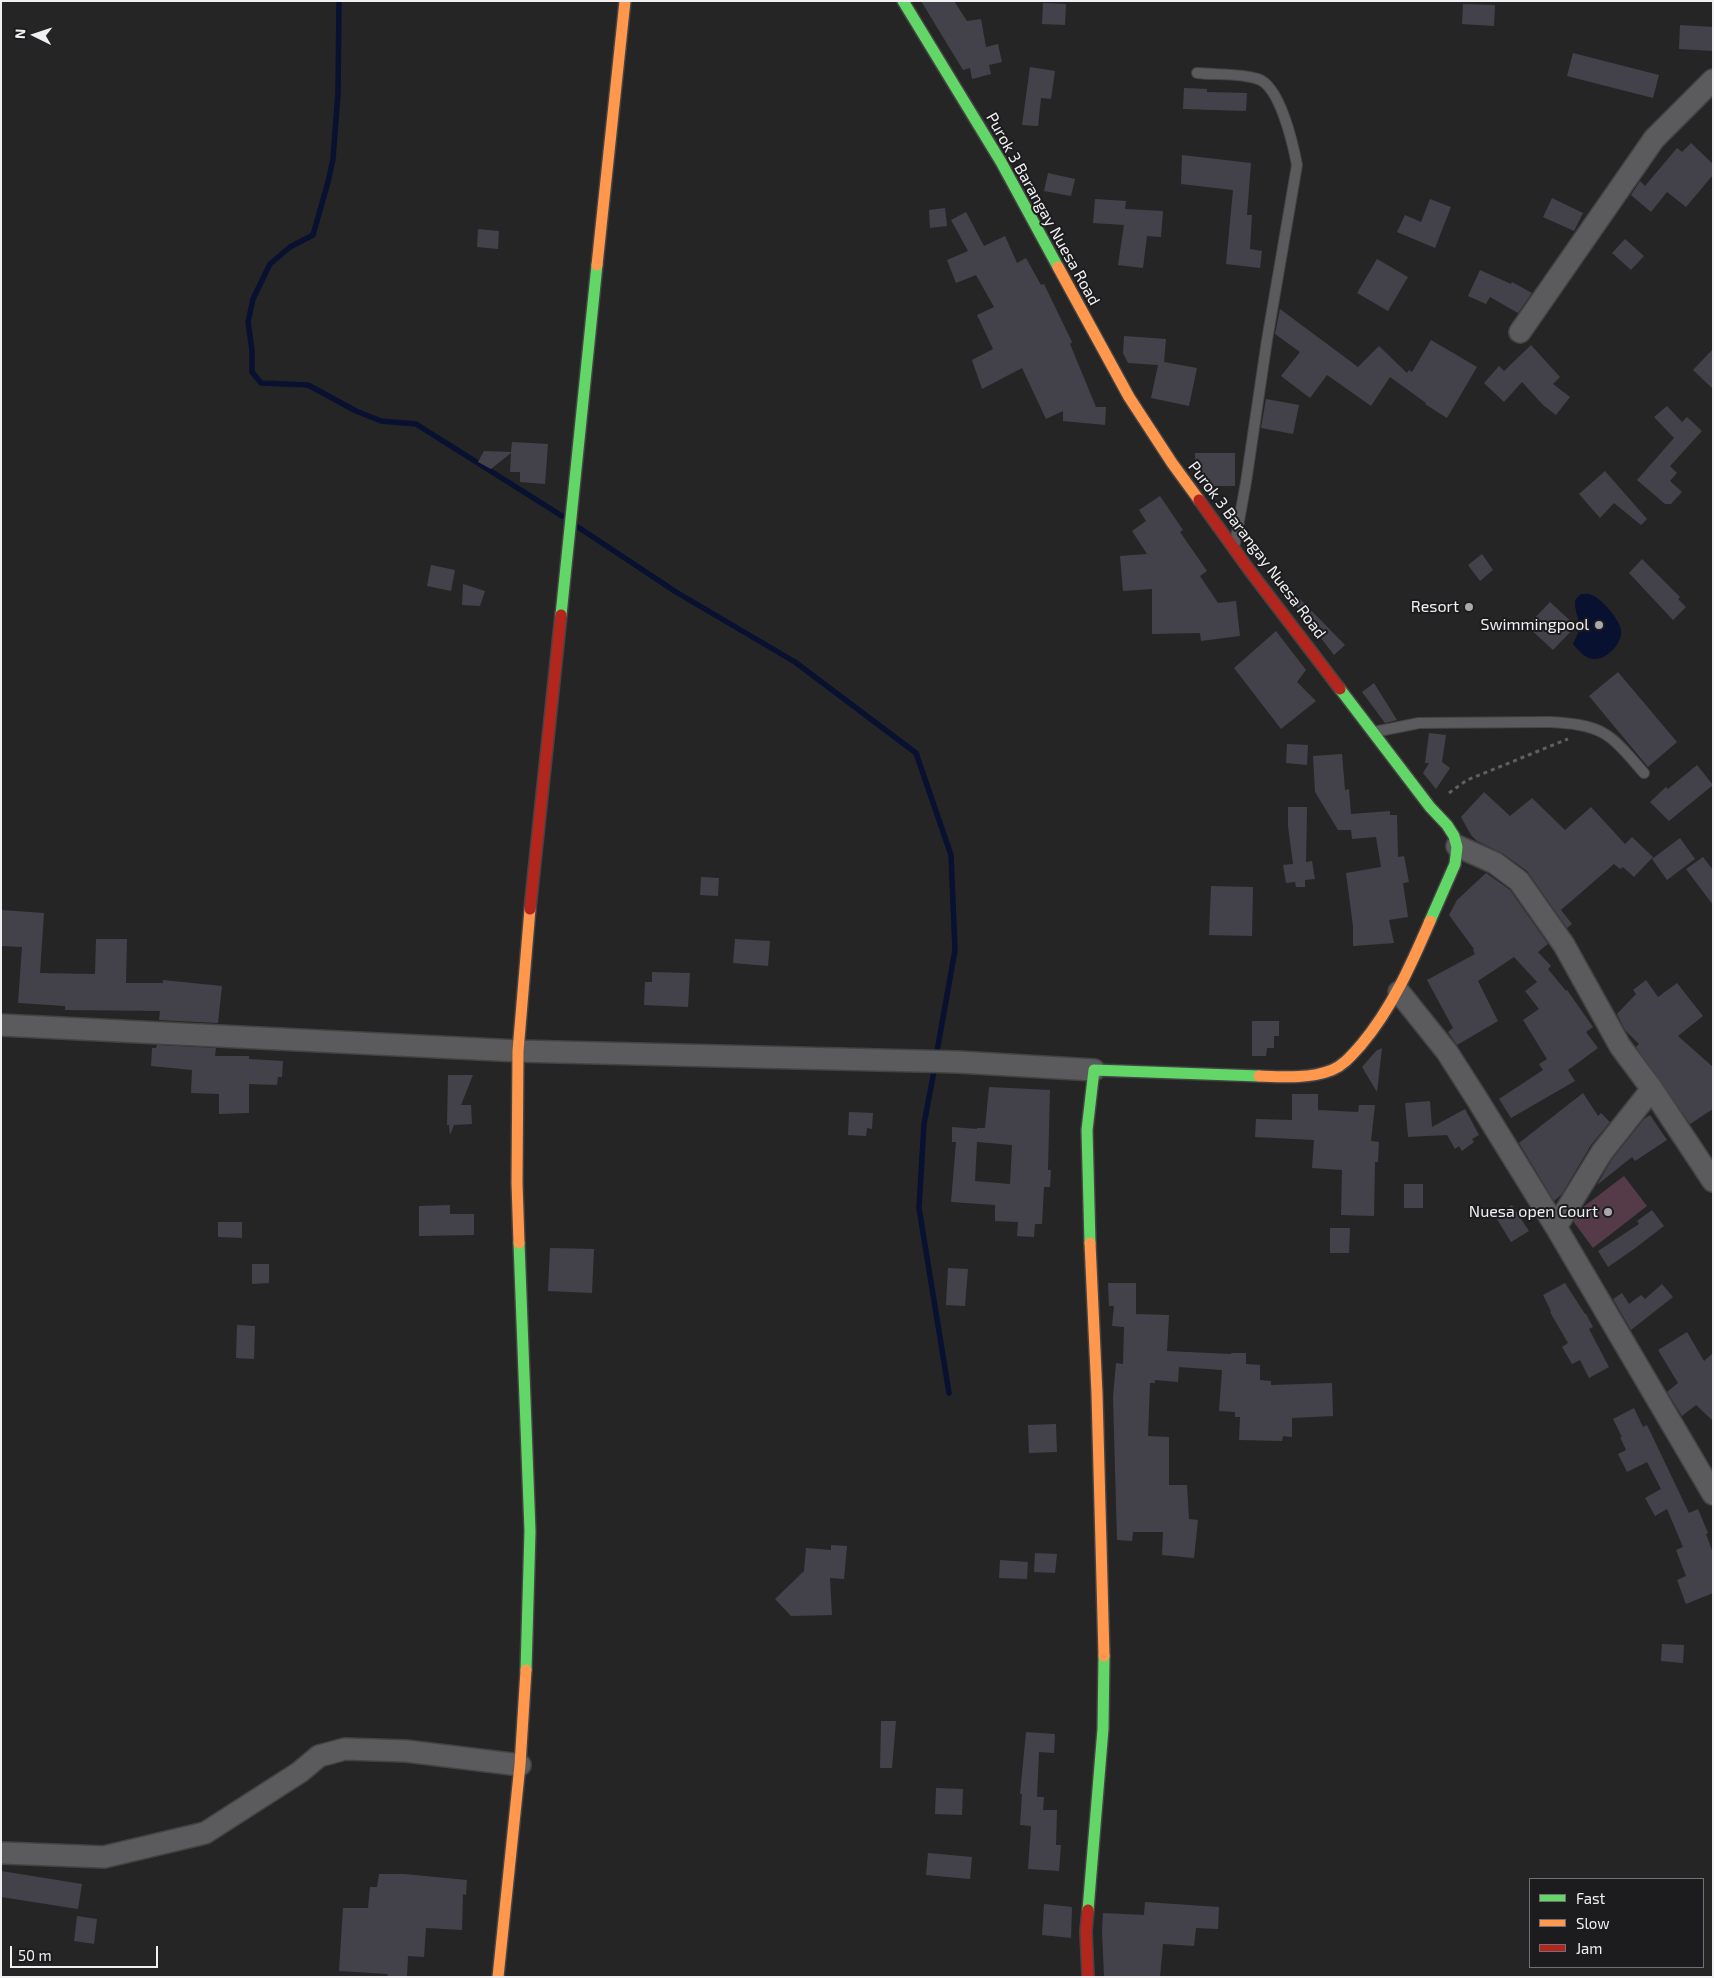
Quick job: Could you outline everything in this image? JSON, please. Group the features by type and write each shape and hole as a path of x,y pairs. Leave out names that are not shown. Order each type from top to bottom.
{"street":[{"path":"498,1977 520,1765 527,1658 530,1531 517,1183 518,1051 534,868 625,1"},
{"name":"Purok 3 Barangay Nuesa Road","path":"903,1 1001,162 1129,398 1172,463 1234,549 1430,807 1447,825 1457,846"},
{"path":"1520,332 1654,139 1713,80"},
{"path":"1,1025 518,1051 958,1062 1139,1073 1297,1077 1318,1074 1341,1065 1368,1038 1399,992 1447,882 1457,846 1495,863 1519,881 1564,945 1620,1046 1652,1089 1713,1181"},
{"path":"1399,992 1417,1012 1447,1052 1556,1227 1713,1494"},
{"path":"1088,1977 1086,1931 1103,1720 1104,1626 1087,1164 1087,1130 1094,1070"},
{"path":"1556,1227 1602,1152 1652,1089"},
{"path":"3,1853 104,1857 205,1833 300,1772 319,1756 344,1749 406,1751 520,1765"}],"lane":[{"path":"1196,73 1260,79 1270,87 1282,109 1292,138 1297,164 1267,340 1245,492 1234,549"},
{"path":"1374,732 1419,723 1548,722 1593,728 1608,735 1644,773"}],"path":[{"path":"1430,807 1467,780 1593,728"}],"shaded area":[{"name":"Nuesa open Court","path":"1624,1176 1647,1206 1593,1248 1570,1217"}],"water":[{"name":"Swimmingpool","path":"1581,594 1591,594 1601,601 1620,626 1621,635 1617,645 1600,658 1591,659 1585,656 1573,644 1579,628 1575,600"}],"building":[{"path":"921,1 954,1 967,21 981,19 986,47 998,44 1002,62 989,65 991,74 972,79 970,68 963,70"},
{"path":"1043,3 1066,4 1065,25 1042,24"},
{"path":"1463,4 1495,5 1494,26 1462,24"},
{"path":"1680,25 1713,27 1713,51 1679,49"},
{"path":"1573,53 1659,75 1653,98 1567,76"},
{"path":"1030,67 1055,71 1051,99 1041,98 1038,126 1022,125"},
{"path":"1184,88 1207,89 1207,92 1247,93 1246,111 1183,109"},
{"path":"1691,143 1713,164 1713,175 1686,207 1667,192 1651,212 1631,195 1640,181 1645,186 1677,148 1682,152"},
{"path":"1182,155 1251,163 1247,215 1252,215 1250,249 1262,251 1260,268 1226,264 1233,190 1181,184"},
{"path":"1048,173 1075,179 1071,196 1044,191"},
{"path":"1552,198 1583,213 1574,231 1543,217"},
{"path":"1095,199 1126,201 1125,209 1163,211 1161,237 1147,236 1143,268 1118,265 1124,225 1093,223"},
{"path":"1430,199 1451,207 1435,248 1397,232 1405,215 1421,222"},
{"path":"945,208 947,226 930,228 929,210"},
{"path":"966,212 984,246 1005,236 1017,263 1026,258 1041,285 1044,284 1072,342 1070,344 1096,407 1106,407 1105,425 1063,421 1063,411 1046,419 1022,368 982,389 972,360 993,349 977,315 994,307 976,275 956,283 947,260 968,251 951,220"},
{"path":"478,229 499,231 498,249 477,247"},
{"path":"1625,239 1644,256 1631,270 1612,253"},
{"path":"1377,259 1408,277 1388,311 1357,293"},
{"path":"1480,270 1511,284 1512,282 1532,293 1518,313 1490,297 1486,304 1468,296"},
{"path":"1280,309 1358,367 1379,346 1407,373 1409,370 1412,372 1431,340 1477,367 1447,418 1390,377 1371,406 1327,375 1310,398 1281,376 1300,352 1275,334"},
{"path":"1124,336 1166,339 1164,362 1197,368 1189,406 1151,398 1158,365 1128,363 1123,353"},
{"path":"1531,345 1560,377 1553,384 1570,397 1556,415 1543,405 1522,382 1504,402 1484,383 1499,366 1504,371"},
{"path":"1713,349 1713,389 1693,370"},
{"path":"1266,399 1299,405 1293,434 1261,428"},
{"path":"1667,406 1682,422 1687,417 1702,431 1670,466 1677,473 1670,481 1682,492 1671,504 1665,504 1637,480 1674,438 1654,417"},
{"path":"512,442 548,444 545,484 520,482 520,472 510,472 511,453 491,469 478,462 484,451 511,452"},
{"path":"1195,453 1235,453 1235,486 1208,486 1195,468"},
{"path":"1605,471 1647,519 1641,525 1614,503 1600,518 1579,494"},
{"path":"1160,496 1183,530 1180,532 1207,571 1200,576 1218,603 1236,601 1240,636 1201,641 1200,633 1152,634 1152,589 1123,591 1120,556 1147,554 1132,531 1146,521 1139,510"},
{"path":"1482,554 1493,570 1480,581 1468,565"},
{"path":"1642,559 1680,597 1678,599 1686,607 1673,620 1629,573"},
{"path":"431,565 455,570 451,591 427,586"},
{"path":"463,584 485,591 480,606 462,605"},
{"path":"1299,598 1345,645 1334,655 1294,603"},
{"path":"1550,602 1576,626 1553,650 1527,626"},
{"path":"1276,631 1306,670 1297,682 1316,701 1281,729 1234,668"},
{"path":"1618,672 1677,742 1648,767 1589,696"},
{"path":"1374,683 1397,720 1385,723 1362,692"},
{"path":"1429,733 1446,735 1442,762 1450,768 1436,789 1423,773 1429,763 1425,763"},
{"path":"1287,744 1308,745 1307,765 1286,763"},
{"path":"1342,754 1345,790 1349,789 1351,814 1390,811 1390,815 1397,815 1398,857 1404,856 1409,882 1403,883 1408,917 1389,920 1394,943 1353,946 1353,926 1346,873 1381,867 1376,837 1352,839 1351,830 1338,830 1315,792 1313,756"},
{"path":"1697,765 1713,785 1669,821 1650,802 1666,787 1668,789"},
{"path":"1484,792 1510,816 1532,798 1565,830 1591,807 1625,844 1632,837 1653,857 1634,877 1623,867 1620,869 1614,864 1561,910 1572,924 1567,928 1527,871 1502,853 1477,841 1471,835 1461,817"},
{"path":"1288,807 1307,807 1306,862 1312,861 1315,879 1305,880 1305,887 1296,887 1295,882 1286,883 1283,865 1293,864 1288,826"},
{"path":"1680,838 1695,859 1667,880 1652,859"},
{"path":"1703,857 1713,870 1713,905 1686,869"},
{"path":"1486,873 1510,890 1548,944 1538,952 1551,966 1548,969 1567,990 1593,1027 1586,1032 1598,1048 1568,1070 1575,1081 1511,1118 1499,1099 1543,1070 1539,1064 1547,1059 1523,1020 1539,1009 1525,991 1537,982 1514,957 1478,981 1498,1021 1457,1045 1448,1032 1453,1028 1427,980 1475,954 1474,949 1449,915 1457,900"},
{"path":"701,877 719,878 718,896 700,895"},
{"path":"1211,886 1253,887 1252,936 1209,935"},
{"path":"1,910 44,913 40,973 95,974 96,939 127,939 126,983 163,983 163,980 222,986 218,1023 159,1020 160,1011 65,1010 65,1006 18,1003 22,947 1,946"},
{"path":"735,939 770,941 768,966 733,963"},
{"path":"652,972 690,973 688,1007 644,1005 645,982 652,982"},
{"path":"1646,980 1658,997 1677,983 1703,1016 1678,1036 1713,1067 1713,1109 1690,1124 1636,1047 1639,1044 1625,1030 1617,1014 1636,994 1633,990"},
{"path":"1252,1021 1279,1021 1279,1036 1274,1036 1274,1048 1267,1048 1266,1056 1252,1056"},
{"path":"157,1045 216,1048 215,1056 249,1056 249,1059 283,1061 282,1077 278,1077 277,1085 249,1084 249,1113 219,1114 219,1094 191,1093 192,1070 151,1066 152,1048 156,1048"},
{"path":"1382,1048 1377,1092 1362,1067 1376,1051"},
{"path":"448,1075 473,1075 461,1105 471,1105 472,1124 454,1125 450,1135 449,1125 447,1125"},
{"path":"989,1087 1050,1090 1048,1170 1051,1170 1050,1187 1044,1187 1042,1224 1035,1224 1034,1237 1017,1236 1018,1222 995,1221 995,1205 951,1202 956,1142 952,1142 952,1127 985,1128","holes":["977,1142 1012,1145 1010,1184 975,1181"]},
{"path":"1583,1093 1598,1116 1601,1113 1610,1122 1591,1145 1562,1194 1554,1201 1519,1143"},
{"path":"1292,1094 1318,1094 1318,1110 1358,1112 1359,1105 1375,1105 1371,1141 1379,1142 1378,1162 1375,1162 1374,1216 1341,1215 1342,1170 1312,1168 1314,1140 1255,1137 1256,1119 1292,1120"},
{"path":"1430,1101 1432,1127 1465,1109 1479,1135 1472,1139 1474,1142 1462,1151 1459,1146 1455,1149 1447,1135 1408,1137 1405,1103"},
{"path":"849,1112 873,1113 872,1129 867,1128 866,1136 848,1135"},
{"path":"1650,1115 1667,1140 1635,1161 1632,1157 1597,1185 1612,1159 1644,1119"},
{"path":"1404,1184 1423,1184 1423,1208 1404,1208"},
{"path":"450,1205 450,1214 474,1214 474,1235 419,1236 419,1206"},
{"path":"1512,1205 1529,1231 1511,1242 1495,1216"},
{"path":"1652,1210 1664,1226 1608,1267 1598,1251 1639,1224 1637,1221"},
{"path":"218,1222 242,1222 242,1238 218,1237"},
{"path":"1330,1228 1350,1228 1349,1253 1330,1253"},
{"path":"550,1248 594,1249 592,1293 548,1291"},
{"path":"252,1264 269,1264 269,1283 252,1284"},
{"path":"948,1268 968,1269 965,1306 946,1305"},
{"path":"1108,1283 1136,1283 1136,1314 1169,1315 1167,1351 1246,1353 1246,1364 1260,1365 1260,1380 1271,1381 1271,1385 1332,1383 1333,1416 1292,1418 1292,1437 1283,1436 1282,1441 1239,1440 1240,1417 1235,1417 1235,1412 1219,1411 1222,1370 1179,1367 1178,1382 1155,1380 1155,1383 1150,1383 1148,1436 1169,1437 1169,1485 1187,1485 1189,1519 1198,1520 1194,1558 1162,1555 1163,1532 1133,1532 1132,1541 1117,1540 1113,1397 1116,1363 1123,1364 1124,1327 1112,1326 1114,1306 1109,1306"},
{"path":"1565,1283 1593,1327 1589,1329 1609,1367 1589,1378 1580,1360 1572,1364 1562,1347 1568,1343 1550,1312 1543,1295"},
{"path":"1662,1284 1673,1297 1631,1330 1613,1299 1622,1293 1629,1304 1641,1295 1645,1299"},
{"path":"237,1325 255,1326 254,1359 236,1358"},
{"path":"1687,1332 1704,1361 1713,1353 1713,1421 1696,1405 1682,1416 1667,1392 1678,1383 1658,1350"},
{"path":"1634,1408 1643,1427 1647,1425 1689,1513 1698,1509 1708,1533 1706,1534 1713,1553 1713,1593 1686,1604 1677,1580 1686,1576 1676,1550 1683,1547 1667,1509 1655,1516 1645,1498 1661,1489 1647,1462 1627,1472 1618,1454 1626,1450 1613,1419"},
{"path":"1056,1424 1057,1452 1029,1453 1028,1425"},
{"path":"831,1545 847,1546 844,1579 830,1578 832,1615 791,1616 775,1599 804,1571 806,1548 831,1550"},
{"path":"1035,1553 1057,1554 1055,1573 1034,1572"},
{"path":"1000,1560 1028,1562 1027,1579 999,1578"},
{"path":"1662,1644 1684,1645 1683,1663 1661,1661"},
{"path":"881,1721 896,1721 892,1768 880,1768"},
{"path":"1026,1732 1055,1734 1054,1753 1039,1752 1037,1797 1044,1797 1043,1810 1057,1810 1056,1845 1061,1845 1059,1871 1028,1869 1031,1826 1020,1825 1022,1794 1020,1794"},
{"path":"936,1788 963,1789 962,1815 935,1814"},
{"path":"928,1853 972,1857 970,1879 926,1875"},
{"path":"1,1871 82,1884 78,1909 1,1897"},
{"path":"379,1874 404,1874 467,1880 466,1895 463,1894 462,1930 426,1928 424,1957 408,1956 407,1977 387,1977 388,1974 339,1971 343,1908 368,1908 370,1887 377,1887"},
{"path":"1145,1902 1219,1907 1218,1929 1196,1928 1194,1946 1163,1944 1160,1977 1104,1976 1103,1913 1144,1915"},
{"path":"1044,1904 1072,1907 1071,1938 1042,1935"},
{"path":"77,1916 97,1919 94,1944 74,1941"}],"waterway":[{"path":"339,1 338,93 333,159 328,182 313,235 290,247 270,264 253,299 248,322 252,350 252,372 261,383 308,385 356,411 381,421 416,424 562,516"},
{"path":"578,527 676,592 795,662 916,753 951,855 955,950 936,1057"},
{"path":"935,1066 924,1124 919,1208 949,1393"}],"traffic: fast":[{"path":"903,1 1001,162 1058,267"},
{"path":"561,615 597,265"},
{"path":"1340,689 1454,836 1457,847 1455,864 1430,921"},
{"path":"1090,1243 1087,1130 1094,1070 1259,1076"},
{"path":"519,1243 530,1531 526,1670"},
{"path":"1088,1910 1103,1729 1104,1656"}],"traffic: slow":[{"path":"597,265 625,1"},
{"path":"1058,267 1129,397 1172,463 1199,500"},
{"path":"519,1243 517,1183 518,1051 530,909"},
{"path":"1259,1076 1296,1077 1314,1075 1332,1070 1348,1059 1372,1031 1391,1001 1408,970 1430,921"},
{"path":"1090,1243 1097,1394 1104,1656"},
{"path":"498,1977 520,1765 526,1670"}],"traffic: jam":[{"path":"1199,500 1250,571 1340,689"},
{"path":"530,909 561,615"},
{"path":"1088,1910 1086,1931 1088,1977"}],"place":[{"name":"Resort","path":"1469,607"},
{"name":"Swimmingpool","path":"1599,625"},
{"name":"Nuesa open Court","path":"1608,1212"}]}
